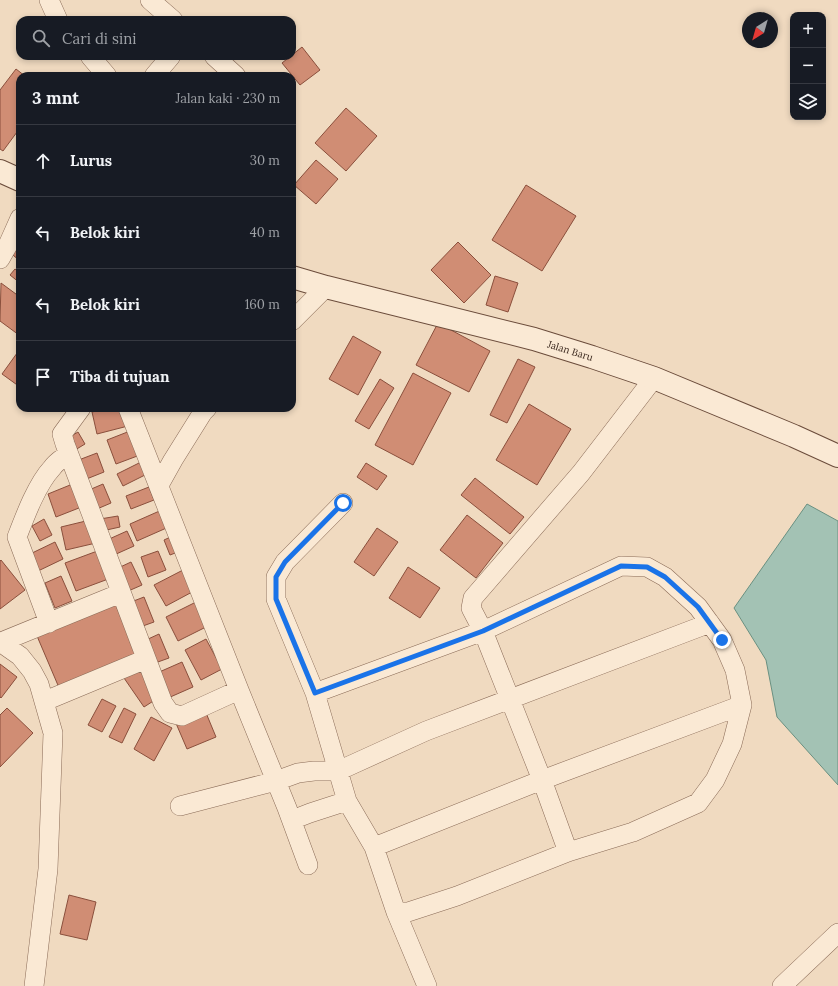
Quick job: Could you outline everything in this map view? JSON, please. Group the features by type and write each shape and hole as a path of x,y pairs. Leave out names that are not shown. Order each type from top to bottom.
{"main road":[{"path":"0,171 16,178"},
{"name":"Jalan Baru","path":"296,278 534,339 592,357 654,378 794,436 838,456"}],"street":[{"path":"49,0 56,16"},
{"path":"150,0 168,16"},
{"path":"93,60 104,72"},
{"path":"157,72 168,60"},
{"path":"218,60 232,72"},
{"path":"0,259 16,227"},
{"path":"296,317 326,287"},
{"path":"568,852 542,780 483,631 471,608 473,598 581,473 654,378"},
{"path":"78,412 62,434 68,454 163,703 170,713 182,716 239,690"},
{"path":"130,412 292,820 308,865"},
{"path":"159,485 203,412"},
{"path":"48,623 17,537 23,520 44,477 52,466 68,454"},
{"path":"343,503 285,562 276,577 276,599 315,693 348,801 374,847 396,912 427,986"},
{"path":"315,693 483,631 621,566 647,567 665,577 698,607 722,640 735,670 742,705 732,744 715,780 698,803 633,832 568,852 457,896 408,912 396,912"},
{"path":"0,642 122,593"},
{"path":"180,806 276,781 304,772 338,771 426,731 710,623"},
{"path":"0,642 20,656 32,671 39,684 45,701 53,733 48,868 34,986"},
{"path":"45,701 146,659"},
{"path":"374,847 542,780 742,705"},
{"path":"292,820 348,801"},
{"path":"782,986 838,933"}],"shaded area":[{"path":"807,504 838,521 838,785 777,717 766,660 734,608"}],"building":[{"path":"302,47 320,70 300,85 296,80 296,72 289,72 282,63 286,60 296,60 296,52"},
{"path":"16,69 20,72 16,72 16,133 3,151 0,149 0,90"},
{"path":"346,108 377,136 346,171 315,143"},
{"path":"316,160 338,179 316,204 296,187 296,183"},
{"path":"526,185 576,216 542,271 492,240"},
{"path":"16,239 16,258 7,250"},
{"path":"458,242 491,275 464,303 431,270"},
{"path":"15,269 16,270 16,280 10,275"},
{"path":"495,276 518,283 508,312 486,305"},
{"path":"1,283 16,294 16,333 0,321"},
{"path":"438,323 490,351 469,392 416,365"},
{"path":"353,336 381,352 358,395 329,379"},
{"path":"16,355 16,384 2,374"},
{"path":"518,359 535,367 507,423 490,415"},
{"path":"413,373 451,393 413,465 375,445"},
{"path":"380,379 394,388 369,429 355,421"},
{"path":"529,404 571,429 537,485 496,460"},
{"path":"92,412 125,412 128,426 97,434"},
{"path":"130,431 140,455 116,464 107,440"},
{"path":"78,432 85,444 75,450 68,438"},
{"path":"97,453 104,472 84,480 76,461"},
{"path":"141,462 147,474 123,486 117,474"},
{"path":"366,463 387,476 377,490 357,477"},
{"path":"475,478 524,517 510,534 461,495"},
{"path":"75,483 84,506 56,517 48,494"},
{"path":"103,484 111,503 97,509 89,490"},
{"path":"149,487 154,500 131,509 126,496"},
{"path":"164,509 171,526 137,541 130,524"},
{"path":"467,515 503,543 476,578 440,550"},
{"path":"118,516 120,527 102,531 100,519"},
{"path":"44,519 52,535 40,541 32,526"},
{"path":"90,520 96,543 66,550 61,527"},
{"path":"377,528 398,542 374,576 354,562"},
{"path":"127,531 134,546 114,555 107,540"},
{"path":"177,534 183,550 170,555 164,540"},
{"path":"55,542 63,559 38,571 30,554"},
{"path":"100,550 111,578 76,591 65,563"},
{"path":"158,551 166,570 148,577 141,557"},
{"path":"1,560 25,590 0,609 0,561"},
{"path":"131,562 142,585 126,592 116,569"},
{"path":"408,567 440,588 420,618 389,598"},
{"path":"183,570 194,591 166,606 154,585"},
{"path":"61,576 72,601 55,608 45,583"},
{"path":"144,597 154,622 140,627 131,602"},
{"path":"196,602 208,626 178,641 166,617"},
{"path":"115,603 138,657 60,690 37,636"},
{"path":"159,634 169,658 155,663 146,640"},
{"path":"206,639 222,669 201,680 185,650"},
{"path":"182,662 193,687 168,698 157,673"},
{"path":"0,664 17,677 1,698 0,697"},
{"path":"139,669 158,698 144,707 124,678"},
{"path":"102,699 116,706 102,732 88,725"},
{"path":"7,708 33,733 0,767 0,715"},
{"path":"124,708 136,714 122,743 109,737"},
{"path":"204,708 216,737 187,749 175,721"},
{"path":"151,717 172,728 154,761 134,749"},
{"path":"69,895 96,902 87,940 60,934"}],"route":[{"path":"343,503 285,562 276,577 276,599 315,693 483,631 621,566 647,567 665,577 698,607 722,640"}]}
